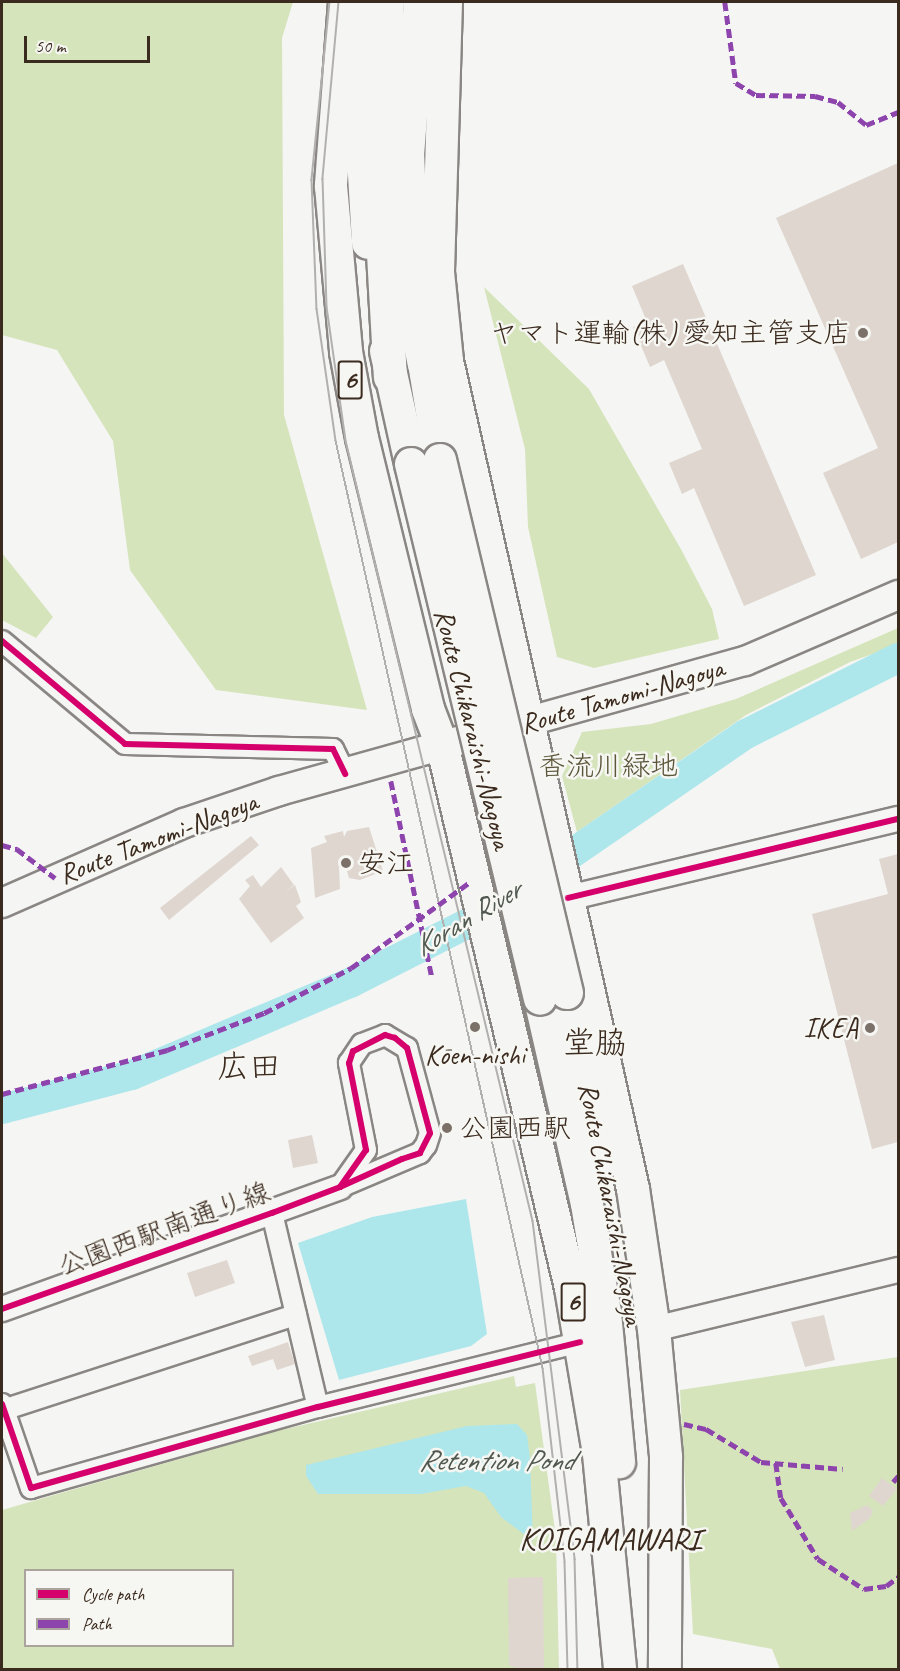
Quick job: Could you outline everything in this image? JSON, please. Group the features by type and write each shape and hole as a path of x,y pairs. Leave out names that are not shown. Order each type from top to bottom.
{"highway":[{"path":"387,2 378,164 390,377"},
{"path":"402,2 395,96 398,214 406,288 424,364"}],"main road":[{"name":"6","path":"345,2 331,174 344,342 428,709 444,748 474,893 580,1342 606,1509 621,1670"},
{"name":"Route Chikaraishi-Nagoya","path":"366,2 358,90 362,180 390,377 425,462 553,996 621,1222 639,1353 652,1521 652,1670"},
{"name":"Route Chikaraishi-Nagoya","path":"420,2 407,199 424,364 425,462"},
{"path":"446,2 438,272 447,361 518,688 530,721 565,889 608,1062 654,1329 666,1457 665,1670"},
{"name":"Route Tamomi-Nagoya","path":"2,903 184,823 345,774 444,748 530,721 745,661 898,595"},
{"name":"Route Chikaraishi-Nagoya","path":"553,996 605,1313 621,1489 621,1670"}],"street":[{"path":"2,641 125,744 333,749 345,774"},
{"path":"565,889 898,819"},
{"path":"340,1187 402,1159 420,1154 430,1133 407,1048 385,1035 362,1044 349,1063 367,1134 375,1148 402,1159"},
{"path":"340,1187 366,1150 367,1134"},
{"name":"公園西駅南通り線","path":"2,1309 272,1214 340,1187"},
{"path":"272,1214 318,1407"},
{"path":"654,1329 898,1269"},
{"path":"296,1315 2,1407 31,1488 318,1407 580,1342"}],"green space":[{"path":"2,2 293,2 282,38 284,415 367,710 216,690 130,570 113,441 57,350 2,335"},
{"path":"484,287 589,389 682,551 712,609 719,639 594,668 557,657 528,527 525,449"},
{"path":"2,553 53,617 36,638 2,620"},
{"name":"香流川緑地","path":"898,628 898,645 850,662 746,715 577,832 562,776 582,732 651,724 736,699"},
{"path":"898,1357 898,1669 780,1669 772,1649 693,1634 680,1390"},
{"path":"514,1376 516,1387 535,1383 556,1538 559,1669 2,1669 2,1510 277,1431"}],"water":[{"path":"466,1199 487,1334 471,1346 339,1380 298,1243 372,1217"},
{"name":"Retention Pond","path":"517,1424 527,1435 533,1541 501,1517 484,1493 466,1486 421,1494 318,1494 306,1476 306,1465 467,1426"}],"building":[{"name":"ヤマト運輸(株) 愛知主管支店","path":"898,163 898,542 861,559 823,473 878,448 776,218"},
{"path":"683,264 816,575 744,606 694,488 682,494 669,463 702,449 664,360 650,367 633,327 647,322 632,286"},
{"name":"安江","path":"369,827 383,871 360,880 349,878 345,865 339,867 340,889 315,898 311,848 327,842 324,836 343,831 344,837 347,831"},
{"path":"251,836 259,845 169,920 160,908"},
{"name":"IKEA","path":"898,854 898,1142 872,1149 812,914 888,894 879,859"},
{"path":"281,867 294,885 284,893 295,885 301,902 296,906 304,918 271,943 239,899 250,886 245,880 253,875 261,887"},
{"path":"312,1135 318,1163 293,1168 288,1140"},
{"path":"227,1260 235,1283 195,1297 187,1273"},
{"path":"824,1315 835,1360 805,1367 791,1322"},
{"path":"288,1342 295,1364 277,1370 273,1359 252,1366 248,1356"},
{"path":"882,1478 897,1489 883,1506 869,1496"},
{"path":"867,1505 873,1511 870,1518 852,1531 850,1513"},
{"path":"543,1577 544,1670 520,1670 509,1665 508,1578"}],"waterway":[{"name":"Koran River","path":"2,1109 132,1075 350,983 478,918 746,734 898,658"}],"tram line":[{"path":"330,2 312,180 317,309 336,441 543,1368 565,1562 568,1670"},
{"path":"339,2 323,179 327,307 346,441 533,1221 575,1559 578,1670"}],"marked path":[{"path":"725,2 736,83 756,95 815,96 838,102 866,125 898,112"},
{"path":"391,781 432,978"},
{"path":"2,845 17,849 55,878"},
{"path":"2,1094 167,1050 264,1013 351,968 471,881"},
{"path":"684,1424 706,1429 761,1462 843,1469"},
{"path":"776,1463 781,1498 818,1559 864,1589 886,1586 898,1577"},
{"path":"893,1482 898,1476"}],"cycle path":[{"path":"2,641 125,744 333,749 345,774"},
{"path":"568,898 898,819"},
{"path":"2,1309 272,1213 340,1187 420,1153 430,1133 407,1048 395,1038 385,1035 353,1051 349,1063 366,1150 340,1187"},
{"path":"2,1404 31,1488 318,1407 580,1342"}],"place":[{"name":"ヤマト運輸(株) 愛知主管支店","path":"863,333"},
{"name":"安江","path":"346,863"},
{"name":"Kōen-nishi","path":"475,1027"},
{"name":"IKEA","path":"870,1028"},
{"name":"公園西駅","path":"447,1128"}],"district":[{"name":"堂脇","path":"595,1043"},
{"name":"広田","path":"249,1067"},
{"name":"KOIGAMAWARI","path":"610,1539"}]}
